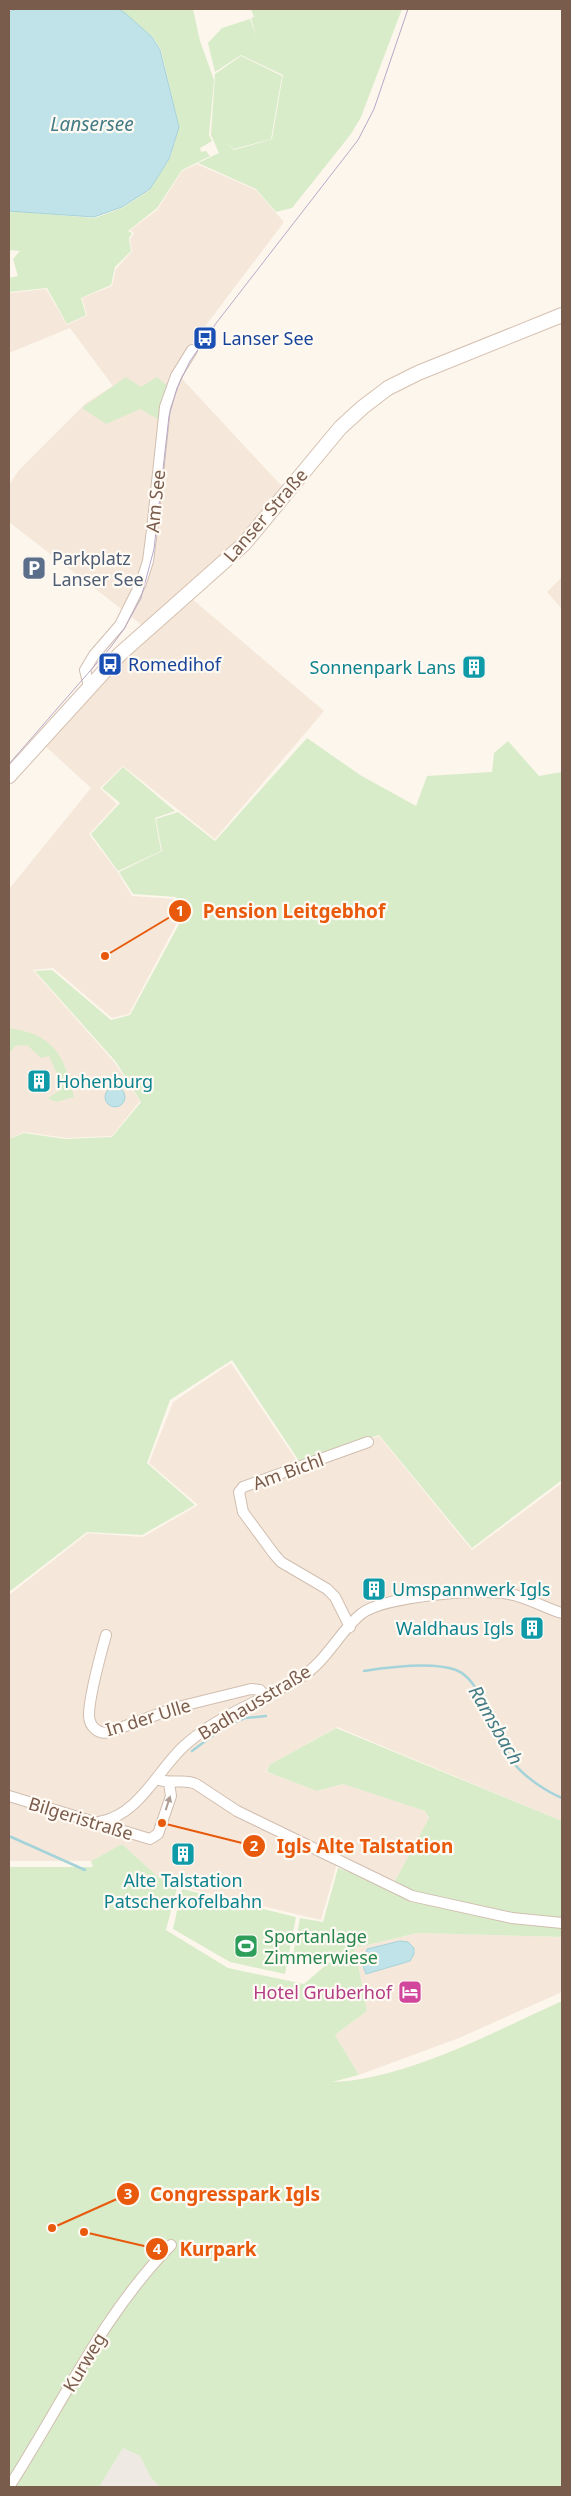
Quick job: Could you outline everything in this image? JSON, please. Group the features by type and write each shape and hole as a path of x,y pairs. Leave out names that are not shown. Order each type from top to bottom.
{"main road":[{"name":"Lanser Straße","path":"9,776 120,654 244,544 340,428 363,406 388,388 418,373 562,315"}],"street":[{"name":"Am See","path":"89,686 85,670 94,655 120,625 141,583 148,562 165,406 176,376 192,350"},
{"name":"Am Bichl","path":"350,1627 335,1597 327,1589 280,1562 243,1512 239,1492 244,1487 368,1442"},
{"name":"Badhausstraße","path":"99,1822 109,1820 144,1795 171,1759 196,1736 222,1719 305,1674 327,1654 366,1611 382,1603 486,1592 515,1595 562,1614"},
{"name":"In der Ulle","path":"106,1635 89,1714 96,1730 100,1733 109,1732 178,1707 251,1689 260,1690 265,1696"},
{"path":"156,1779 169,1784 190,1781 237,1810 417,1898 512,1918 562,1923"},
{"name":"Bilgeristraße","path":"9,1796 150,1839 158,1834 171,1796 169,1784"},
{"name":"Kurweg","path":"9,2487 122,2301 146,2271 171,2245"}],"shaded area":[{"path":"197,164 256,190 284,222 173,369 290,495 191,598 324,711 215,839 123,766 100,788 117,804 89,834 117,871 132,896 176,899 182,913 129,1014 112,1018 53,968 33,970 115,1063 140,1101 112,1136 66,1138 24,1132 9,1139 9,889 91,788 43,744 147,629 9,522 9,485 19,470 86,403 113,386 70,328 9,353 9,293 46,289 67,325 87,315 82,298 112,286 116,269 132,251 130,239 134,233 130,230 157,210 182,171"},
{"path":"562,577 562,609 547,592"},
{"path":"231,1363 299,1464 379,1436 472,1550 562,1483 562,1821 337,1727 269,1765 266,1772 318,1791 344,1784 425,1811 429,1819 395,1881 339,1857 321,1920 177,1886 157,1876 122,1844 91,1861 9,1861 9,1595 88,1533 143,1537 198,1505 149,1463 173,1402"},
{"path":"417,1933 562,1937 562,1992 459,2038 359,2075 335,2035 367,2011 355,1948"},
{"path":"123,2448 140,2456 151,2478 161,2487 99,2487"}],"green space":[{"path":"119,9 193,9 200,41 214,80 209,135 212,141 200,148 201,152 206,151 210,156 182,170 157,208 128,231 132,233 129,238 131,251 115,267 111,285 81,298 86,315 67,324 47,288 9,292 9,278 18,276 13,259 20,251 9,250 9,211 95,218 122,208 150,190 170,158 179,127 161,50 153,37"},
{"path":"251,9 402,9 361,117 351,134 292,208 276,212 256,189 198,163 219,153 211,135 215,74 241,56 282,76 271,139 234,149 227,143 234,150 272,139 283,75 241,55 215,72 208,43 222,28 250,19 256,36 251,18 254,17"},
{"path":"126,377 141,387 157,377 169,387 161,421 140,409 106,424 82,408"},
{"path":"307,738 360,775 416,806 427,776 492,772 494,753 508,741 539,776 562,772 562,1480 472,1548 379,1435 299,1461 232,1360 170,1400 147,1463 195,1505 142,1535 87,1532 9,1592 9,1139 24,1133 65,1139 112,1137 141,1102 116,1062 35,971 52,970 111,1020 130,1015 185,913 176,897 133,894 119,872 162,851 156,819 178,812 215,841"},
{"path":"123,767 175,811 155,818 161,851 118,871 91,834 120,803 102,788"},
{"path":"9,1028 25,1031 37,1036 55,1049 66,1069 74,1097 56,1102 48,1098 59,1091 57,1074 49,1056 41,1058 27,1045 15,1046 9,1054"},
{"path":"336,1728 562,1821 562,1920 498,1912 455,1904 433,1898 395,1881 429,1818 425,1811 343,1784 317,1791 267,1772 269,1765"},
{"path":"122,1844 157,1876 177,1888 166,1930 228,1968 304,1984 333,1959 292,1960 300,1918 323,1922 338,1868 371,1880 413,1902 503,1920 562,1927 562,1937 417,1933 355,1948 367,2011 335,2035 359,2075 332,2082 389,2073 419,2063 450,2052 562,2001 562,2487 161,2487 151,2478 140,2456 123,2448 99,2487 9,2487 9,1867 93,1867 91,1861"},
{"name":"Sportanlage Zimmerwiese","path":"182,1889 296,1917 285,1974 230,1962 173,1929"}],"water":[{"name":"Lansersee","path":"16,9 118,9 152,37 160,50 179,127 169,159 150,189 122,207 94,217 9,211 9,12"},
{"path":"111,1087 119,1087 125,1093 125,1101 119,1107 111,1107 105,1101 105,1093"},
{"path":"400,1941 408,1942 414,1948 414,1954 410,1961 366,1974 363,1966 367,1949"}],"waterway":[{"name":"Ramsbach","path":"364,1671 422,1665 446,1667 456,1670 474,1685 513,1762 536,1783 562,1798"},
{"name":"Ramsbach","path":"230,1724 245,1718 266,1716"},
{"name":"Ramsbach","path":"192,1751 223,1728"},
{"name":"Ramsbach","path":"9,1836 85,1870"}],"tram line":[{"path":"9,764 110,648 124,629 141,598 154,549 169,416 177,388 190,361 217,322 358,140 374,109 408,9"}],"place":[{"name":"Lanser See","path":"205,338"},
{"name":"Parkplatz Lanser See","path":"34,568"},
{"name":"Romedihof","path":"110,664"},
{"name":"Sonnenpark Lans","path":"474,667"},
{"name":"Pension Leitgebhof","path":"105,956"},
{"name":"Hohenburg","path":"39,1081"},
{"name":"Umspannwerk Igls","path":"374,1589"},
{"name":"Waldhaus Igls","path":"532,1628"},
{"name":"Igls Alte Talstation","path":"162,1823"},
{"name":"Alte Talstation Patscherkofelbahn","path":"183,1854"},
{"name":"Sportanlage Zimmerwiese","path":"246,1946"},
{"name":"Hotel Gruberhof","path":"410,1992"},
{"name":"Congresspark Igls","path":"52,2228"},
{"name":"Kurpark","path":"84,2232"}]}
